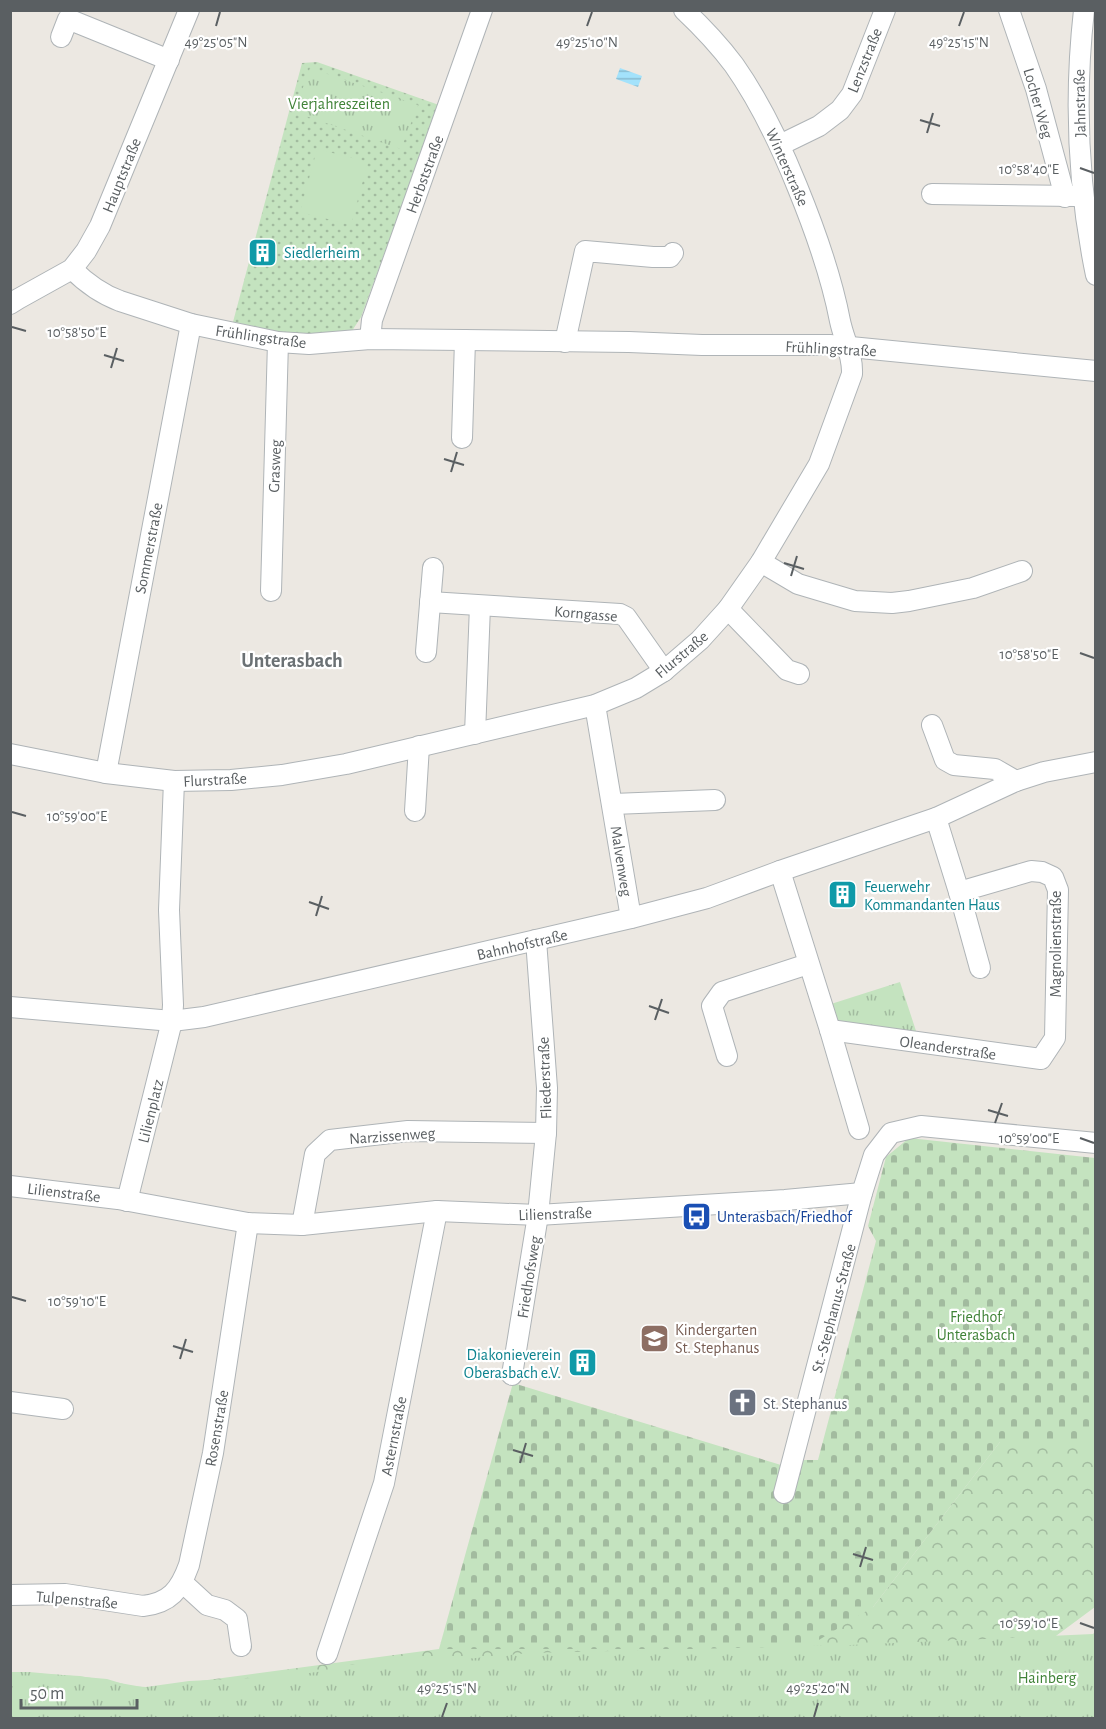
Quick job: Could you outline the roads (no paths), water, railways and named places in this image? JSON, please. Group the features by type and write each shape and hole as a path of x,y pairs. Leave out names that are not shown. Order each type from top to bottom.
{"street":[{"name":"Hauptstraße","path":"10,304 72,269 86,251 100,226 189,10"},
{"name":"Herbststraße","path":"370,339 372,320 482,10"},
{"name":"Winterstraße","path":"684,10 708,33 732,63 753,94 780,145 815,229 848,347"},
{"name":"Lenzstraße","path":"780,145 819,126 840,110 852,94 885,10"},
{"name":"Locher Weg","path":"1010,10 1073,197"},
{"name":"Jahnstraße","path":"1084,10 1079,56 1073,197 1095,275"},
{"path":"61,37 68,20 169,60"},
{"path":"932,194 1073,197"},
{"path":"565,342 585,251 653,258 670,257 673,253"},
{"name":"Frühlingstraße","path":"72,269 87,284 109,297 191,324 278,342 309,344 370,339 848,347 1095,371"},
{"name":"Sommerstraße","path":"106,773 191,324"},
{"path":"462,438 465,340"},
{"name":"Grasweg","path":"271,591 278,342"},
{"name":"Flurstraße","path":"10,754 106,773 174,781 231,780 282,775 346,764 596,705 636,688 664,671 700,640 728,609 761,561 819,464 852,374 848,347"},
{"path":"761,561 798,584 855,602 909,601 973,588 1022,571"},
{"path":"426,652 433,568"},
{"name":"Korngasse","path":"430,602 620,614 626,617 664,671"},
{"path":"475,734 480,606"},
{"path":"728,609 787,670 799,674"},
{"name":"Malvenweg","path":"596,705 631,918"},
{"path":"932,725 945,760 954,765 995,769 1016,781"},
{"path":"415,812 419,746"},
{"name":"Bahnhofstraße","path":"10,1007 172,1021 204,1017 631,918 707,898 936,818 1016,781 1044,772 1095,762"},
{"name":"Lilienplatz","path":"122,1200 172,1021 170,910 174,781"},
{"name":"Malvenweg","path":"613,804 715,800"},
{"path":"936,818 980,968"},
{"path":"780,871 859,1129"},
{"name":"Magnolienstraße","path":"959,892 1031,872 1042,872 1053,877 1058,890 1055,1038"},
{"name":"Fliederstraße","path":"536,940 546,1088 546,1133 538,1215"},
{"path":"728,1056 712,1006 722,992 808,964"},
{"name":"Oleanderstraße","path":"830,1030 1041,1059 1055,1038"},
{"name":"St.-Stephanus-Straße","path":"784,1493 862,1193 874,1155 891,1133 921,1126 1095,1143"},
{"name":"Narzissenweg","path":"302,1225 315,1154 330,1140 408,1131 546,1133"},
{"name":"Lilienstraße","path":"10,1186 122,1200"},
{"name":"Lilienstraße","path":"248,1223 302,1225 437,1211 538,1215 862,1193"},
{"path":"122,1200 248,1223"},
{"name":"Asternstraße","path":"327,1654 384,1483 437,1211"},
{"name":"Friedhofsweg","path":"512,1375 538,1215"},
{"name":"Rosenstraße","path":"183,1583 213,1453 248,1223"},
{"path":"10,1402 63,1409"},
{"path":"183,1583 207,1605 225,1610 237,1619 241,1646"},
{"name":"Tulpenstraße","path":"10,1595 65,1594 143,1606 164,1601 183,1583"}],"water":[{"path":"620,68 642,76 638,87 616,79"}],"place":[{"name":"Siedlerheim","path":"263,252"},
{"name":"Feuerwehr Kommandanten Haus","path":"843,895"},
{"name":"Unterasbach/Friedhof","path":"696,1216"},
{"name":"Kindergarten St. Stephanus","path":"654,1338"},
{"name":"Diakonieverein Oberasbach e.V.","path":"582,1363"},
{"name":"St. Stephanus","path":"742,1403"}],"district":[{"name":"Unterasbach","path":"292,660"}],"park label":[{"name":"Vierjahreszeiten","path":"339,103"},
{"name":"Friedhof Unterasbach","path":"976,1325"},
{"name":"Hainberg","path":"1047,1677"}]}
